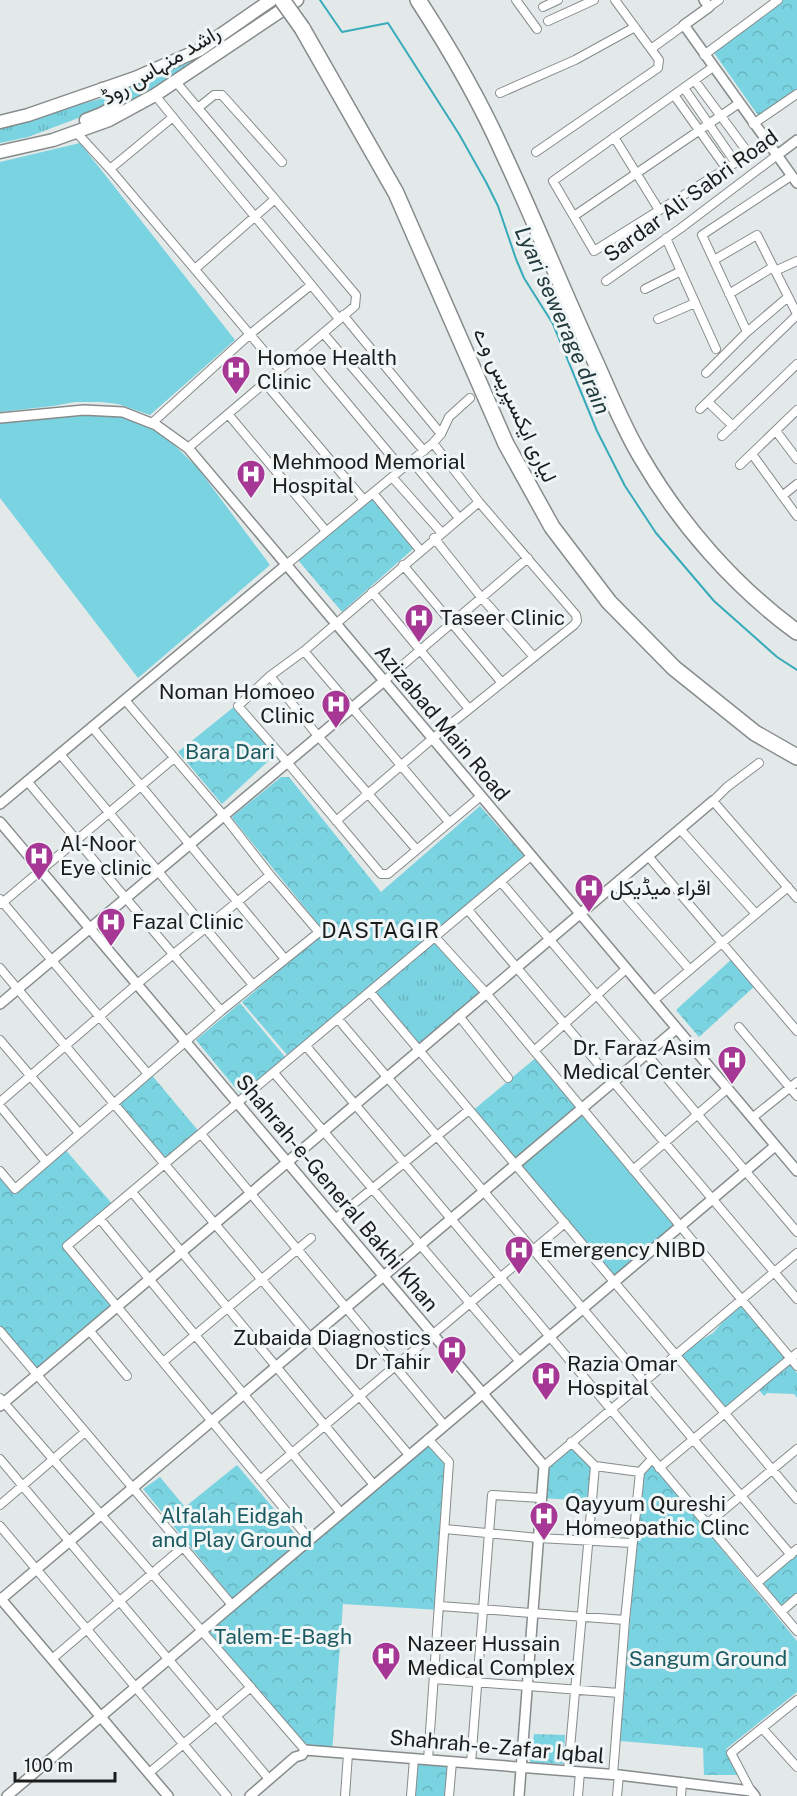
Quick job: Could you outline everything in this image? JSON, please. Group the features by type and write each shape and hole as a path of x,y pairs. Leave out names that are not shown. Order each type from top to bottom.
{"highway":[{"path":"418,0 460,68 499,143 579,327 621,419 642,458 679,513 720,563 767,608 797,632"},
{"name":"لیاری ایکسپریس وے","path":"282,6 302,28 396,193 506,444 552,527 609,602 674,668 755,733 797,757"}],"main road":[{"name":"راشد منہاس روڈ","path":"0,122 28,116 199,50 271,0"},
{"name":"راشد منہاس روڈ","path":"0,152 76,132 109,120 176,82 282,6 297,0"},
{"path":"37,143 56,131 108,111 118,100 117,96 102,89"}],"street":[{"path":"516,0 537,29"},
{"path":"546,4 558,0"},
{"path":"548,21 594,0"},
{"path":"536,152 658,68 659,60 615,0"},
{"path":"651,49 684,25 706,4 720,0"},
{"path":"704,55 778,0"},
{"path":"684,25 794,180 702,235 747,332"},
{"path":"500,93 575,60 635,27"},
{"path":"713,67 553,181 594,251 767,142"},
{"path":"694,81 749,154"},
{"path":"176,82 357,295 355,306 188,448"},
{"path":"684,88 735,162"},
{"path":"753,124 797,94"},
{"path":"155,95 255,218 441,434"},
{"path":"198,108 214,95 222,95 282,162"},
{"path":"674,95 726,168"},
{"path":"573,216 738,104"},
{"path":"110,169 172,117"},
{"path":"76,132 280,370"},
{"path":"614,137 659,210"},
{"name":"Sardar Ali Sabri Road","path":"606,281 797,140"},
{"path":"195,269 275,199"},
{"path":"700,410 797,315 757,235 714,260"},
{"path":"666,238 716,349"},
{"path":"729,294 774,269 797,261"},
{"path":"645,289 681,271"},
{"path":"152,423 249,335 312,285"},
{"path":"706,373 747,332 788,297"},
{"path":"658,319 695,303"},
{"path":"323,333 424,451"},
{"path":"303,350 402,469"},
{"path":"722,436 797,364"},
{"path":"265,383 364,500"},
{"path":"0,804 424,451 441,434 449,417 470,398"},
{"path":"708,402 733,426"},
{"name":"Azizabad Main Road","path":"0,418 84,410 123,412 152,423 188,448 797,1171"},
{"path":"740,465 797,411"},
{"path":"228,414 326,531"},
{"path":"776,431 797,459"},
{"path":"336,821 577,621 576,615 479,502 433,443"},
{"path":"752,454 797,516"},
{"path":"412,461 459,518"},
{"path":"392,477 441,532"},
{"path":"782,496 797,484"},
{"path":"373,493 420,550"},
{"path":"479,502 304,651 270,676 238,706 381,874 388,874 481,796"},
{"path":"434,538 481,597 534,657"},
{"path":"0,1004 528,558"},
{"path":"403,565 502,683"},
{"path":"372,592 469,709"},
{"path":"304,651 449,822"},
{"path":"270,676 318,736 416,849"},
{"path":"0,1171 15,1189 221,1011 318,931 125,700"},
{"path":"92,727 285,959"},
{"path":"60,754 253,985"},
{"path":"148,1074 1,902 174,758"},
{"path":"250,1796 295,1757 302,1755 305,1750 1,1402 182,1252 727,787 759,763"},
{"path":"27,781 221,1011"},
{"path":"713,801 797,898"},
{"name":"Shahrah-e-General Bakhi Khan","path":"0,822 544,1466"},
{"path":"680,829 756,914"},
{"path":"310,1540 67,1246 531,856"},
{"path":"648,856 797,1031"},
{"path":"46,1162 0,1104 137,984 270,875"},
{"path":"501,882 797,1232"},
{"path":"615,884 690,970"},
{"path":"653,1001 788,887"},
{"path":"468,909 797,1299"},
{"path":"435,937 486,993 741,1300 794,1355 797,1366"},
{"path":"0,968 409,1455"},
{"path":"534,1051 626,969"},
{"path":"370,992 797,1499"},
{"path":"459,1016 508,1078"},
{"path":"338,1019 741,1496 794,1552 757,1583"},
{"path":"739,1027 794,1085 797,1096"},
{"path":"168,1796 0,1599 676,1029"},
{"path":"0,1040 79,1134"},
{"path":"306,1046 797,1630"},
{"path":"273,1073 520,1362"},
{"path":"752,1118 794,1085"},
{"path":"633,1170 727,1089"},
{"path":"335,1219 469,1110"},
{"path":"201,1134 444,1425"},
{"path":"7,1796 775,1146"},
{"path":"132,1192 374,1485"},
{"path":"100,1219 341,1513"},
{"path":"260,1480 565,1223"},
{"path":"163,1362 311,1238"},
{"path":"519,1796 544,1466 797,1253"},
{"path":"89,1330 127,1376"},
{"path":"0,1331 232,1605"},
{"path":"659,1468 794,1355"},
{"path":"0,1505 85,1432"},
{"path":"428,1439 450,1462 428,1760"},
{"path":"571,1442 594,1466 639,1472"},
{"path":"707,1524 797,1449"},
{"path":"0,1459 269,1779"},
{"path":"617,1796 619,1693 639,1472 652,1460"},
{"path":"568,1771 594,1466"},
{"path":"471,1763 492,1495 541,1498"},
{"path":"0,1526 227,1796"},
{"path":"445,1529 538,1538 632,1543"},
{"path":"52,1659 183,1547"},
{"path":"781,1612 797,1598"},
{"path":"440,1606 625,1620"},
{"path":"434,1679 619,1693"},
{"path":"149,1773 250,1687"},
{"path":"753,1793 731,1753 796,1701"},
{"path":"762,1728 797,1767"},
{"name":"Shahrah-e-Zafar Iqbal","path":"305,1750 616,1775 753,1793"},
{"path":"345,1796 348,1754"},
{"path":"411,1796 414,1759"},
{"path":"449,1796 452,1762"},
{"path":"578,1796 580,1772"},
{"path":"681,1796 682,1782"}],"green space":[{"path":"777,0 797,0 797,91 760,118 712,50"},
{"path":"216,46 218,48 153,91 119,110 126,97 125,93 116,88 167,72"},
{"path":"107,97 113,101 110,106 28,137 0,143 0,126"},
{"path":"80,143 235,340 150,415 118,404 101,402 75,402 0,412 0,162"},
{"path":"104,414 141,420 167,438 197,467 270,565 138,678 0,498 0,423"},
{"path":"372,496 413,549 342,612 298,560"},
{"name":"Bara Dari","path":"235,706 276,754 222,804 178,752"},
{"path":"281,777 289,777 381,892 480,806 525,857 288,1056 242,1002 320,936 323,930 232,818"},
{"path":"435,937 486,993 419,1050 370,992"},
{"path":"734,957 757,984 699,1037 676,1010"},
{"path":"240,1003 286,1058 242,1096 196,1040"},
{"path":"538,1056 582,1108 515,1165 471,1112"},
{"path":"150,1073 201,1134 165,1164 114,1103"},
{"path":"582,1108 680,1226 614,1282 515,1165"},
{"path":"63,1147 115,1207 68,1247 117,1306 36,1375 0,1331 0,1171 16,1189"},
{"path":"742,1300 791,1358 725,1413 676,1355 713,1333"},
{"path":"790,1365 797,1373 797,1398 794,1394 767,1393 764,1396 759,1390"},
{"name":"Talem-E-Bagh","path":"428,1439 449,1462 440,1610 343,1604 332,1753 305,1750 202,1631"},
{"path":"571,1442 595,1466 591,1501 541,1498 544,1466"},
{"name":"Sangum Ground","path":"652,1464 797,1641 797,1692 726,1749 742,1775 704,1775 703,1748 620,1741 642,1473"},
{"name":"Alfalah Eidgah and Play Ground","path":"237,1465 301,1541 233,1599 143,1489 160,1477 185,1507"},
{"path":"797,1549 797,1598 781,1612 757,1583"},
{"path":"534,1734 565,1735 563,1764 530,1763"},
{"path":"414,1759 452,1762 449,1796 411,1796"}],"waterway":[{"name":"Lyari sewerage drain","path":"320,0 342,32 388,23 459,134 486,182 498,206 524,278 553,324 597,431 625,486 656,533 714,601 777,657 797,670"}],"place":[{"name":"Homoe Health Clinic","path":"236,396"},
{"name":"Mehmood Memorial Hospital","path":"251,500"},
{"name":"Taseer Clinic","path":"419,644"},
{"name":"Noman Homoeo Clinic","path":"336,730"},
{"name":"Al-Noor Eye clinic","path":"39,882"},
{"name":"اقراء میڈیکل","path":"589,914"},
{"name":"Fazal Clinic","path":"111,948"},
{"name":"Dr. Faraz Asim Medical Center","path":"732,1086"},
{"name":"Emergency NIBD","path":"519,1276"},
{"name":"Zubaida Diagnostics Dr Tahir","path":"452,1376"},
{"name":"Razia Omar Hospital","path":"546,1402"},
{"name":"Qayyum Qureshi Homeopathic Clinc","path":"544,1542"},
{"name":"Nazeer Hussain Medical Complex","path":"386,1682"}],"district":[{"name":"DASTAGIR","path":"381,930"}]}
